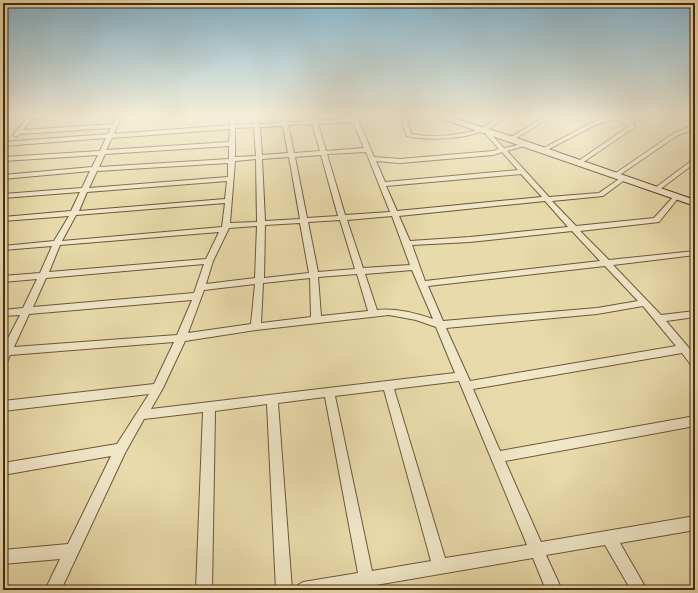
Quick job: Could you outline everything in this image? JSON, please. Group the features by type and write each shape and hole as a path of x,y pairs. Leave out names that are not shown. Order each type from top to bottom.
{"street":[{"path":"4,354 27,310 57,243 74,213 106,145"},
{"path":"3,159 102,154 223,145"},
{"path":"53,590 121,449 158,388 200,292 209,261 224,227 231,179 232,145"},
{"path":"256,327 260,281 261,157 260,145"},
{"path":"288,145 314,275 316,320"},
{"path":"321,145 342,216 374,314"},
{"path":"366,145 407,243 415,267 554,590"},
{"path":"498,145 573,228 608,262 695,362"},
{"path":"3,176 324,153 370,154 400,160 493,153 523,145"},
{"path":"527,145 695,203"},
{"path":"543,150 553,145"},
{"path":"580,162 605,145"},
{"path":"3,248 342,216 394,214 601,195 620,176 662,145"},
{"path":"657,190 695,160"},
{"path":"382,184 523,172"},
{"path":"3,196 231,179"},
{"path":"407,243 537,234 573,228 656,220 677,196"},
{"path":"3,219 228,200"},
{"path":"423,284 695,253"},
{"path":"3,279 44,274 209,261"},
{"path":"3,313 200,292 260,281 415,267"},
{"path":"4,354 181,338 256,327 389,312 417,317 440,325 597,311 645,303"},
{"path":"658,319 695,314"},
{"path":"141,415 388,385 465,381 683,349"},
{"path":"388,385 440,567"},
{"path":"3,406 158,388"},
{"path":"329,392 366,580"},
{"path":"272,399 284,590"},
{"path":"204,590 209,407"},
{"path":"498,457 695,421"},
{"path":"3,470 121,449"},
{"path":"303,590 695,523"},
{"path":"609,538 639,590"},
{"path":"3,557 72,551"}]}
